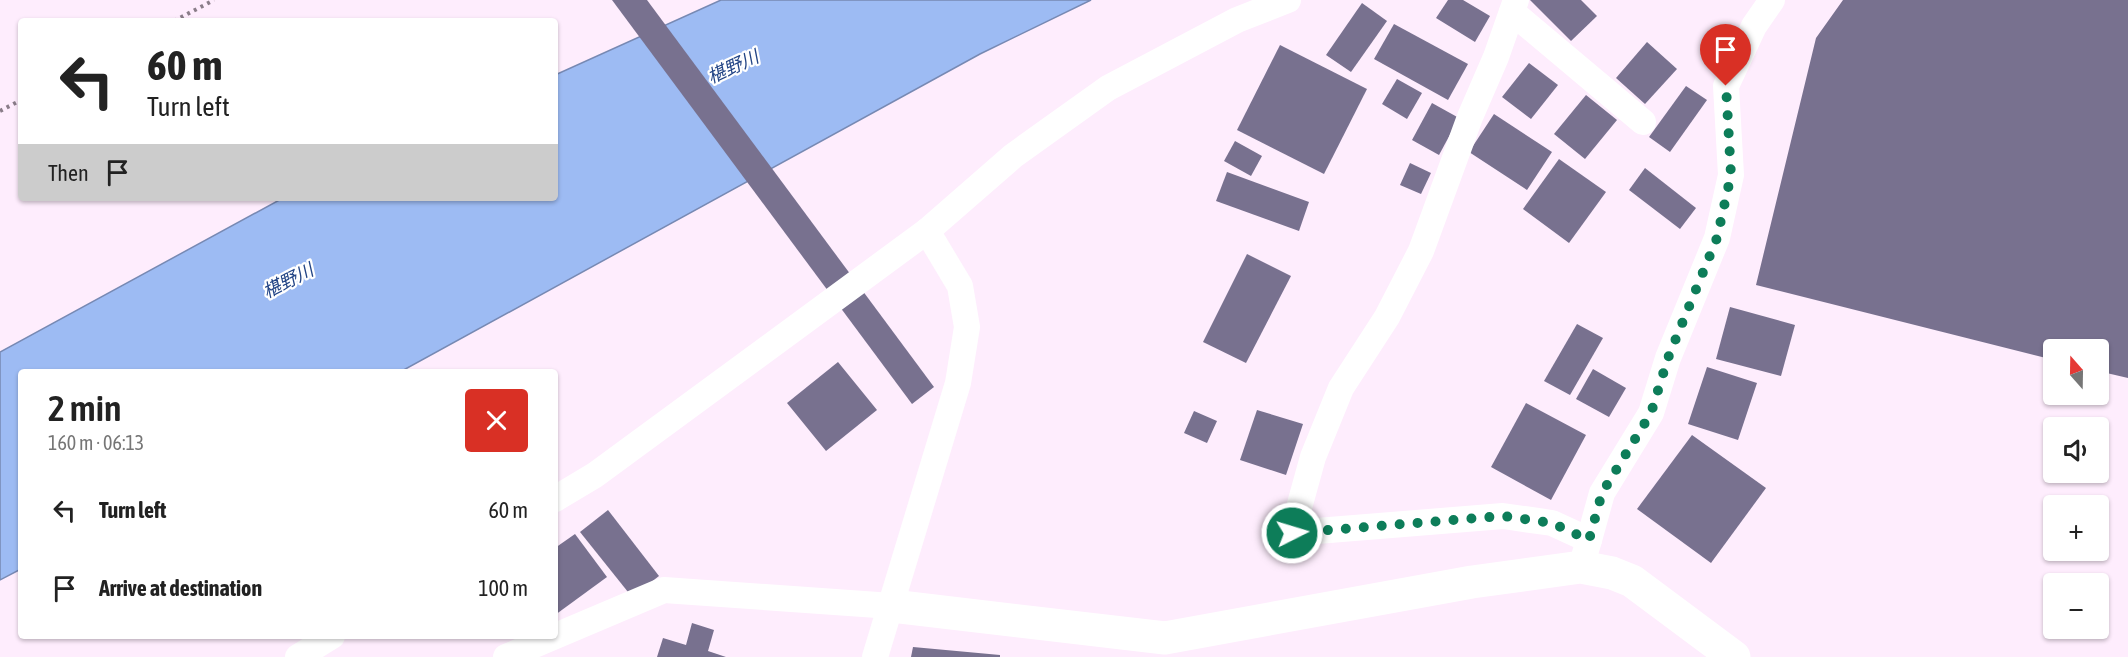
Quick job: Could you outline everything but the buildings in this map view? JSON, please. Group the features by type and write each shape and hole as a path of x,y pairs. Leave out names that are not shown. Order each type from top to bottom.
{"street":[{"path":"558,497 605,468 927,231 1013,156 1108,88 1237,20 1288,0"},
{"path":"1585,554 1602,493 1651,413 1668,358 1717,238 1731,175 1726,86 1754,26 1772,0"},
{"path":"1643,122 1514,6 1421,251 1387,316 1341,388 1313,457 1292,533 1503,516 1552,523 1585,554 1612,573 1632,581 1734,657"},
{"path":"875,657 958,383 968,327 960,286 927,231"},
{"path":"558,635 664,590 892,606 1165,638 1472,582 1585,554"},
{"path":"298,657 327,639"},
{"path":"506,657 548,639"}],"path":[{"path":"180,18 214,0"},
{"path":"0,111 18,102"}],"water":[{"name":"椹野川","path":"721,0 1091,0 980,54 405,369 18,369 18,571 0,580 0,352 277,201 558,201 558,74"}],"route":[{"path":"1292,533 1503,516 1552,523 1589,540 1602,493 1651,413 1668,358 1717,238 1731,175 1726,86"}]}
